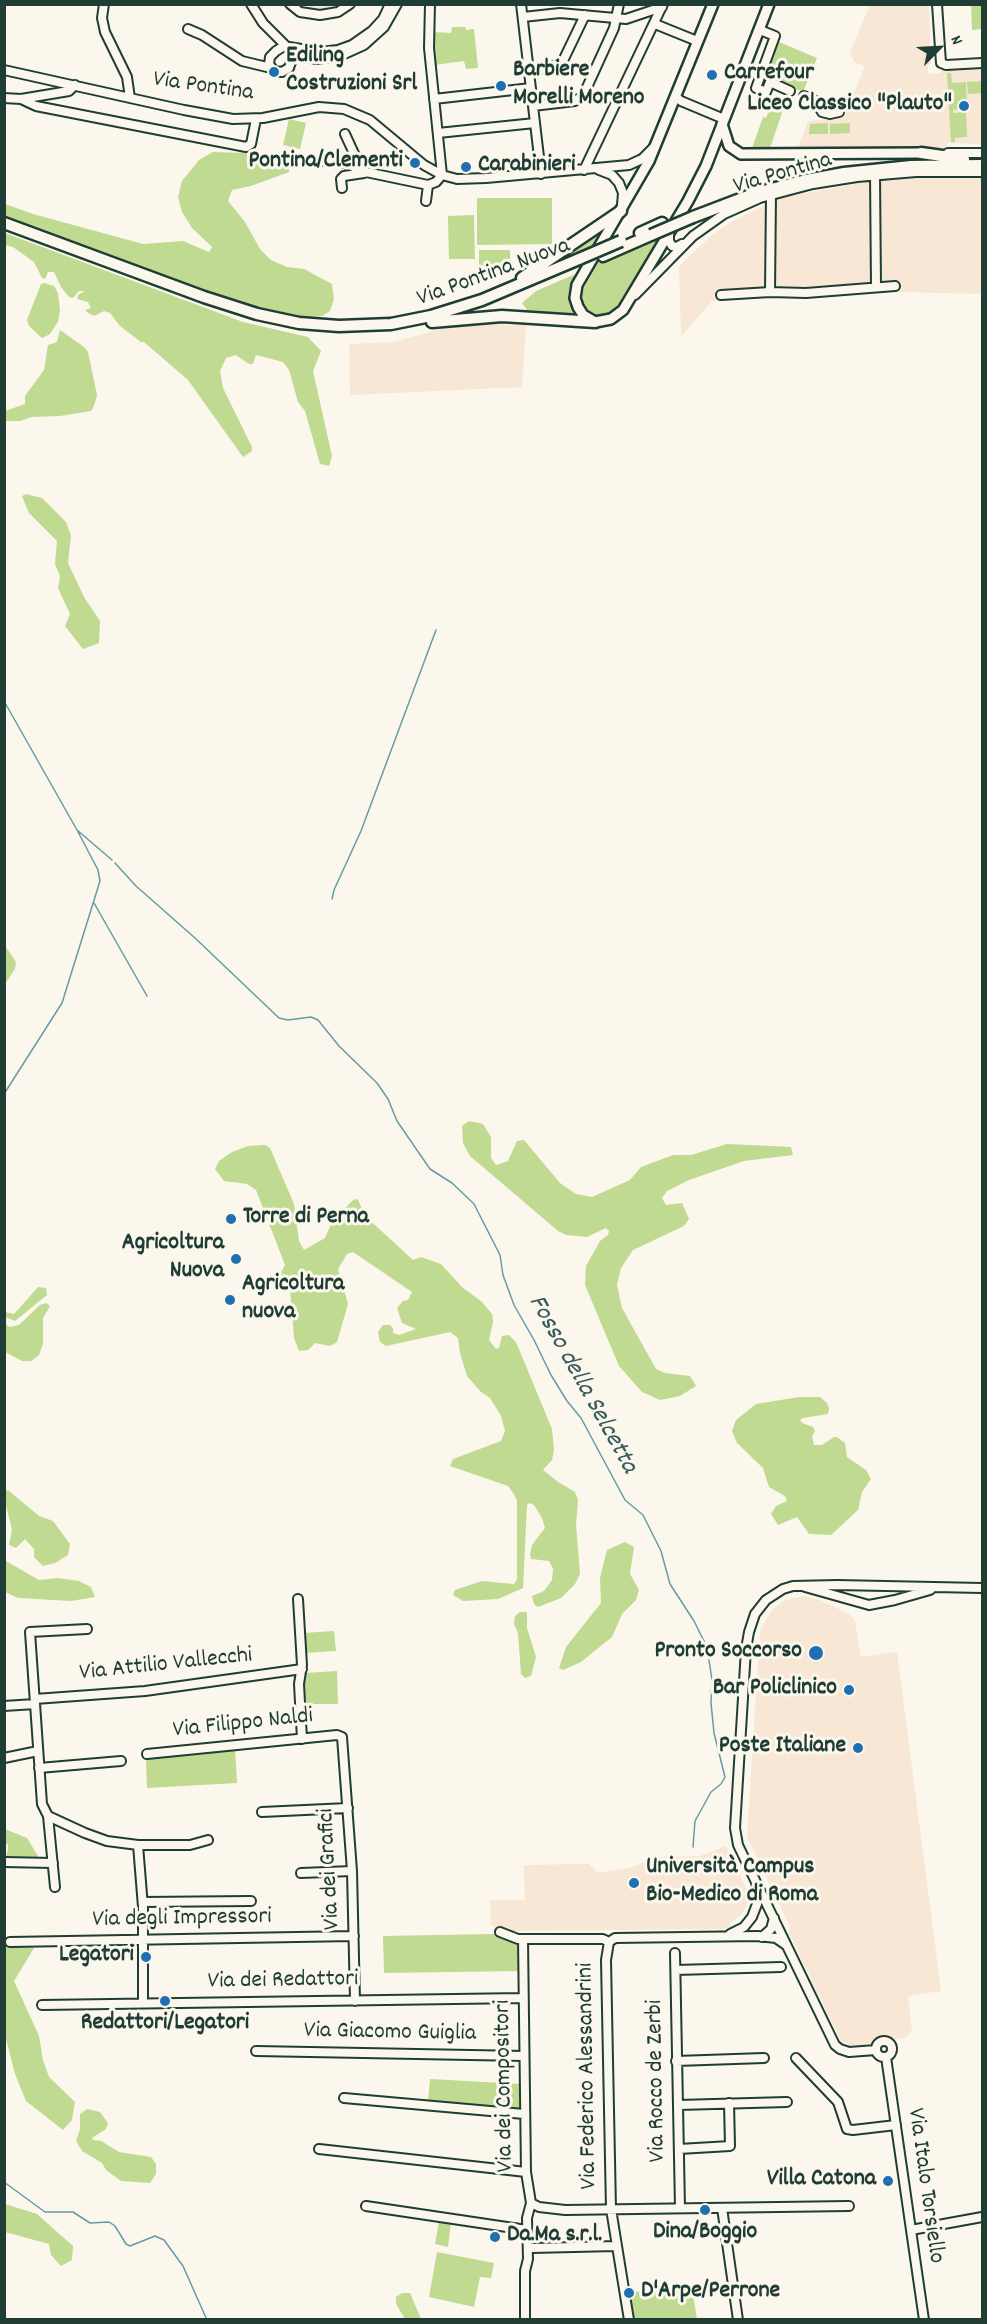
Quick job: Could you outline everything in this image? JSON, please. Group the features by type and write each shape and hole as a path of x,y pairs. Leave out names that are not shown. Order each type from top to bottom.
{"highway":[{"path":"921,153 982,165"},
{"path":"964,162 982,159"},
{"name":"Via Pontina Nuova","path":"4,223 204,297 257,314 299,323 339,326 391,324 431,316 603,256 744,190 818,171 877,162 964,162"},
{"path":"501,292 621,211"},
{"name":"Via Pontina Nuova","path":"4,229 215,308 259,322 300,330 357,332 392,330 432,322 477,308 662,223 696,212"},
{"path":"432,322 502,316 598,322"}],"main road":[{"path":"598,322 585,316 579,310 575,301 575,292 579,281 648,163 713,4"},
{"path":"629,301 697,184 769,4"},
{"name":"Via Pontina","path":"723,122 729,146 741,154 921,153"},
{"name":"Via Pontina","path":"598,322 617,316 629,301"}],"street":[{"path":"104,4 102,18 105,32 127,77 130,98"},
{"path":"251,4 260,20 284,46 308,58 323,59 355,51 382,29 397,4"},
{"path":"290,4 300,12 320,15 338,12 350,4"},
{"path":"294,51 320,52 338,50 352,45 376,27 390,4"},
{"path":"323,161 345,163 366,172 428,185 436,182 442,175 429,45 430,4"},
{"path":"521,4 541,174"},
{"path":"529,71 561,66 581,14 579,4"},
{"path":"533,106 575,101 582,98 617,19 619,4"},
{"path":"937,4 941,63 946,65 982,63"},
{"path":"523,16 551,13 629,19 663,6"},
{"path":"621,211 623,194 618,181 609,173 588,170 663,6"},
{"path":"655,24 697,41"},
{"path":"188,29 204,36 242,62 271,68 278,72 287,70 291,65 294,51"},
{"path":"760,30 776,36 756,88 766,92 770,82 790,90"},
{"path":"271,68 270,57 284,46"},
{"name":"Via Pontina","path":"4,70 216,117 240,120 319,107 336,107 370,120 421,162 442,175 467,179 588,170 635,163 645,157 657,142"},
{"path":"4,98 21,99 69,91 75,86"},
{"path":"434,99 531,88"},
{"path":"804,96 816,101 822,112 830,114 839,112"},
{"path":"676,97 723,122"},
{"path":"21,99 36,106 246,147 251,144 256,119"},
{"path":"438,133 535,123"},
{"path":"345,134 357,160 366,172"},
{"name":"Via Pontina","path":"921,153 982,153"},
{"path":"342,188 341,179 344,176 366,172"},
{"name":"Via Pontina","path":"629,301 684,243 720,217 746,204 771,195 827,182 875,175 982,172"},
{"path":"875,175 876,287"},
{"path":"426,201 428,185"},
{"path":"770,292 771,195"},
{"path":"669,233 669,241 673,247 684,243"},
{"path":"722,295 770,292 803,293 895,286"},
{"path":"798,1585 868,1605 946,1588"},
{"path":"876,2050 849,2052 840,2049 835,2044 738,1845 735,1828 745,1657 749,1632 755,1614 766,1600 783,1589 798,1585 982,1588"},
{"path":"852,1601 849,1596 850,1592 861,1585"},
{"path":"883,1586 890,1592 888,1602"},
{"path":"298,1599 302,1669 299,1684 302,1739"},
{"path":"55,1887 48,1816 42,1804 30,1632 87,1629"},
{"name":"Via Attilio Vallecchi","path":"4,1706 167,1689 302,1669"},
{"name":"Via Filippo Naldi","path":"147,1754 337,1735 342,1737"},
{"name":"Via dei Grafici","path":"342,1737 352,1871 355,2001"},
{"path":"4,1758 38,1751"},
{"path":"39,1768 121,1761"},
{"path":"262,1812 348,1808"},
{"path":"48,1816 96,1838 138,1845 190,1845 208,1840"},
{"path":"138,1845 143,1902 143,2003"},
{"path":"4,1862 53,1863"},
{"path":"301,1873 352,1871"},
{"path":"755,1880 757,1902 751,1928 760,1936"},
{"path":"143,1902 251,1901"},
{"path":"719,1936 734,1932 752,1917 764,1911 773,1915"},
{"path":"760,1936 771,1929 773,1915"},
{"path":"500,1932 523,1939 603,1939 609,1942 615,1938 760,1936 779,1939 789,1949"},
{"name":"Via degli Impressori","path":"10,1942 354,1936"},
{"name":"Via dei Compositori","path":"523,1939 524,2114 526,2172 531,2203 527,2216 525,2319"},
{"name":"Via Federico Alessandrini","path":"609,1942 606,1960 611,2210 629,2319"},
{"name":"Via Rocco de Zerbi","path":"675,1953 680,2208"},
{"path":"676,1970 782,1967"},
{"name":"Via dei Redattori","path":"42,2005 523,1998"},
{"path":"884,2040 889,2042 893,2050 886,2057 880,2056 876,2050 879,2042 884,2040"},
{"name":"Via Giacomo Guiglia","path":"256,2051 524,2056"},
{"name":"Via Italo Torsiello","path":"886,2057 924,2319"},
{"path":"676,2061 764,2058"},
{"path":"796,2058 839,2103 847,2129 896,2125"},
{"path":"344,2098 524,2114"},
{"path":"678,2149 730,2146 729,2103"},
{"path":"678,2105 787,2103"},
{"path":"319,2149 526,2172"},
{"path":"531,2203 550,2209 611,2210 849,2206"},
{"path":"366,2206 527,2230"},
{"path":"722,2208 738,2319"},
{"path":"911,2230 982,2217"},
{"path":"532,2248 616,2246"}],"shaded area":[{"path":"300,5 344,5 326,11"},
{"path":"870,5 929,5 931,64 928,65 928,74 940,73 942,70 982,67 982,144 947,143 947,148 798,148 808,121 840,118 846,113 865,66 854,62 850,53"},
{"path":"885,178 982,178 982,294 899,292 712,301 681,337 679,266 712,235 733,221 777,199"},
{"path":"460,324 526,325 522,387 350,395 349,344 394,342"},
{"path":"804,1596 820,1600 849,1614 855,1621 861,1657 897,1652 941,1991 908,1996 912,2030 907,2037 895,2039 882,2036 872,2043 852,2046 840,2039 789,1933 790,1927 747,1837 760,1631 772,1610 785,1600"},
{"name":"Università Campus Bio-Medico di Roma","path":"726,1846 748,1892 747,1905 742,1914 730,1923 731,1927 724,1929 511,1931 491,1925 490,1900 525,1900 524,1865 589,1864 598,1873 632,1867 657,1857 700,1856"}],"green space":[{"path":"971,5 982,5 982,29 972,30"},
{"path":"452,27 474,29 478,68 466,69 464,61 434,65 433,32 451,33"},
{"path":"779,42 817,58 803,92 765,76"},
{"path":"947,73 951,73 952,83 966,82 967,108 953,110 954,113 966,112 967,137 955,138 955,142 951,142"},
{"path":"982,81 982,93 968,94 967,82"},
{"path":"770,101 784,107 769,151 751,151 763,117 766,118 771,106"},
{"path":"289,119 306,123 300,149 283,145"},
{"path":"828,123 828,134 809,134 810,124"},
{"path":"850,123 850,133 830,134 830,124"},
{"path":"213,152 279,154 288,160 289,172 251,186 232,190 228,201 245,222 260,249 271,260 287,267 304,269 332,284 334,299 330,311 322,316 298,318 254,311 5,220 5,204 33,214 143,244 183,241 209,252 212,247 192,228 182,212 178,197 182,181 199,160"},
{"path":"477,198 552,198 552,244 477,245"},
{"path":"474,215 475,259 449,259 448,216"},
{"path":"599,230 604,230 597,246 565,262 561,260 569,251"},
{"path":"5,233 243,322 308,337 321,351 313,371 332,456 329,466 320,464 305,411 298,402 289,370 283,362 256,355 253,364 249,364 236,355 226,358 220,371 223,388 252,447 252,451 243,457 188,380 144,342 120,326 110,313 104,311 94,316 88,313 85,310 91,308 88,302 77,299 78,295 85,291 79,291 73,298 69,297 54,272 48,272 45,279 42,278 34,262 13,247 5,245"},
{"path":"659,238 616,312 605,319 595,319 585,314 579,297 598,263"},
{"path":"479,250 510,250 510,266 479,266"},
{"path":"578,273 570,286 568,297 575,317 527,310 522,303 536,291"},
{"path":"41,284 54,286 58,293 60,310 58,322 50,334 42,338 29,326 27,320"},
{"path":"60,330 88,352 97,395 91,411 5,421 5,411 25,404 25,396 44,370 48,345 57,342"},
{"path":"26,494 42,498 66,522 71,536 68,563 84,597 100,621 99,643 83,649 65,626 70,614 58,588 60,576 55,564 57,541 29,513 22,496"},
{"path":"4,944 16,962 15,969 5,984"},
{"path":"469,1121 483,1124 491,1137 491,1158 496,1165 508,1161 517,1141 524,1140 560,1183 576,1194 592,1197 630,1180 641,1167 673,1155 691,1155 727,1144 791,1147 793,1155 744,1161 689,1180 667,1191 662,1198 666,1205 682,1203 689,1219 684,1226 633,1250 621,1268 617,1285 622,1308 656,1369 665,1373 690,1376 696,1386 680,1396 660,1400 642,1392 619,1366 585,1285 586,1266 600,1241 608,1235 609,1231 606,1228 587,1237 566,1235 558,1231 470,1156 463,1143 462,1126"},
{"path":"265,1145 270,1148 294,1204 299,1241 304,1250 325,1238 331,1224 353,1200 358,1199 364,1215 413,1260 421,1257 441,1264 462,1287 482,1302 492,1314 493,1322 489,1340 496,1349 499,1348 502,1336 509,1335 516,1342 552,1429 554,1450 552,1460 543,1470 575,1492 578,1500 576,1524 580,1574 575,1584 561,1598 538,1607 534,1604 532,1596 544,1591 552,1580 553,1569 549,1561 531,1559 532,1545 545,1528 534,1505 529,1503 527,1505 523,1588 498,1599 463,1601 453,1595 455,1590 482,1581 514,1584 517,1579 517,1501 514,1494 508,1486 450,1466 453,1459 501,1441 505,1431 501,1416 490,1398 481,1392 467,1376 458,1338 450,1332 386,1346 380,1342 378,1332 383,1325 390,1325 393,1333 399,1335 416,1329 402,1323 397,1308 403,1301 408,1300 412,1292 353,1252 347,1254 338,1269 348,1304 337,1342 330,1346 315,1343 308,1350 299,1351 294,1338 290,1287 282,1284 280,1274 285,1265 256,1190 247,1184 224,1181 215,1169 219,1161 232,1152 248,1146"},
{"path":"38,1287 46,1288 47,1295 15,1321 5,1317 5,1312 14,1314"},
{"path":"46,1303 50,1306 43,1318 43,1344 39,1355 31,1361 22,1361 5,1352 5,1324 10,1327 19,1325 40,1305"},
{"path":"799,1397 820,1397 827,1403 829,1409 828,1414 800,1420 813,1427 814,1445 822,1445 837,1437 845,1443 847,1457 866,1470 871,1479 862,1492 858,1510 831,1535 809,1534 797,1517 778,1525 771,1514 776,1506 787,1501 785,1496 769,1487 763,1468 737,1443 732,1431 736,1420 756,1404"},
{"path":"8,1490 39,1516 53,1521 70,1544 68,1555 55,1563 43,1566 34,1557 34,1549 25,1539 16,1548 9,1545 12,1530 5,1501 5,1492"},
{"path":"625,1542 634,1547 630,1574 639,1590 636,1600 622,1614 612,1637 581,1662 563,1670 559,1668 566,1647 601,1603 600,1578 607,1550"},
{"path":"4,1560 39,1580 58,1578 79,1581 91,1587 95,1597 71,1601 18,1598 5,1592"},
{"path":"520,1612 527,1612 527,1628 536,1657 531,1676 525,1678 521,1674 518,1633 514,1624 515,1616"},
{"path":"334,1631 336,1651 304,1653 302,1633"},
{"path":"337,1671 338,1704 302,1704 302,1675"},
{"path":"235,1748 237,1783 147,1788 146,1757"},
{"path":"5,1829 27,1838 38,1856 36,1861 12,1856 5,1860 8,1844 5,1843"},
{"path":"494,1934 519,1945 520,1971 384,1973 383,1936"},
{"path":"4,1943 20,1947 30,1945 34,1948 14,1981 39,2036 43,2060 49,2077 75,2102 72,2120 63,2130 26,2101 15,2074 5,2035"},
{"path":"430,2079 521,2084 522,2108 518,2111 428,2102"},
{"path":"87,2109 100,2112 108,2123 106,2129 92,2138 93,2140 101,2141 119,2152 151,2157 156,2164 156,2174 150,2183 121,2181 106,2170 102,2163 82,2151 76,2141 80,2129 80,2114"},
{"path":"5,2204 37,2214 73,2246 72,2260 61,2266 51,2255 49,2244 5,2232"},
{"path":"439,2221 451,2222 448,2247 435,2244"},
{"path":"437,2252 494,2263 491,2278 480,2277 474,2307 429,2297"},
{"path":"692,2288 697,2319 634,2319 629,2292"},
{"path":"402,2293 410,2293 421,2319 405,2319 396,2304 396,2297"}],"waterway":[{"path":"332,899 361,831 436,630"},
{"path":"4,701 77,830 112,860"},
{"path":"4,1094 62,1003 100,881 98,870 77,830"},
{"name":"Fosso della Selcetta","path":"115,863 136,886 195,938 279,1018 288,1020 311,1017 318,1020 339,1046 377,1083 388,1099 397,1121 430,1169 452,1183 474,1204 500,1255 503,1275 514,1305 551,1375 581,1418 625,1500 643,1515 661,1551 670,1584 694,1621 707,1647 712,1680 711,1703 714,1733 725,1777 721,1784 711,1792 695,1821 693,1847"},
{"path":"94,903 147,996"},
{"path":"4,2182 45,2212 73,2212 90,2223 109,2222 115,2226 126,2244 130,2246 155,2236 164,2240 183,2266 207,2320"}],"place":[{"name":"Ediling Costruzioni Srl","path":"274,72"},
{"name":"Carrefour","path":"712,75"},
{"name":"Barbiere Morelli Moreno","path":"501,86"},
{"name":"Liceo Classico \"Plauto\"","path":"964,106"},
{"name":"Pontina/Clementi","path":"415,163"},
{"name":"Carabinieri","path":"466,167"},
{"name":"Torre di Perna","path":"231,1219"},
{"name":"Agricoltura Nuova","path":"236,1259"},
{"name":"Agricoltura nuova","path":"230,1300"},
{"name":"Pronto Soccorso","path":"816,1653"},
{"name":"Bar Policlinico","path":"849,1690"},
{"name":"Poste Italiane","path":"858,1748"},
{"name":"Università Campus Bio-Medico di Roma","path":"634,1883"},
{"name":"Legatori","path":"146,1957"},
{"name":"Redattori/Legatori","path":"165,2001"},
{"name":"Villa Catona","path":"888,2181"},
{"name":"Dina/Boggio","path":"705,2210"},
{"name":"Da.Ma s.r.l.","path":"495,2237"},
{"name":"D'Arpe/Perrone","path":"629,2293"}]}
